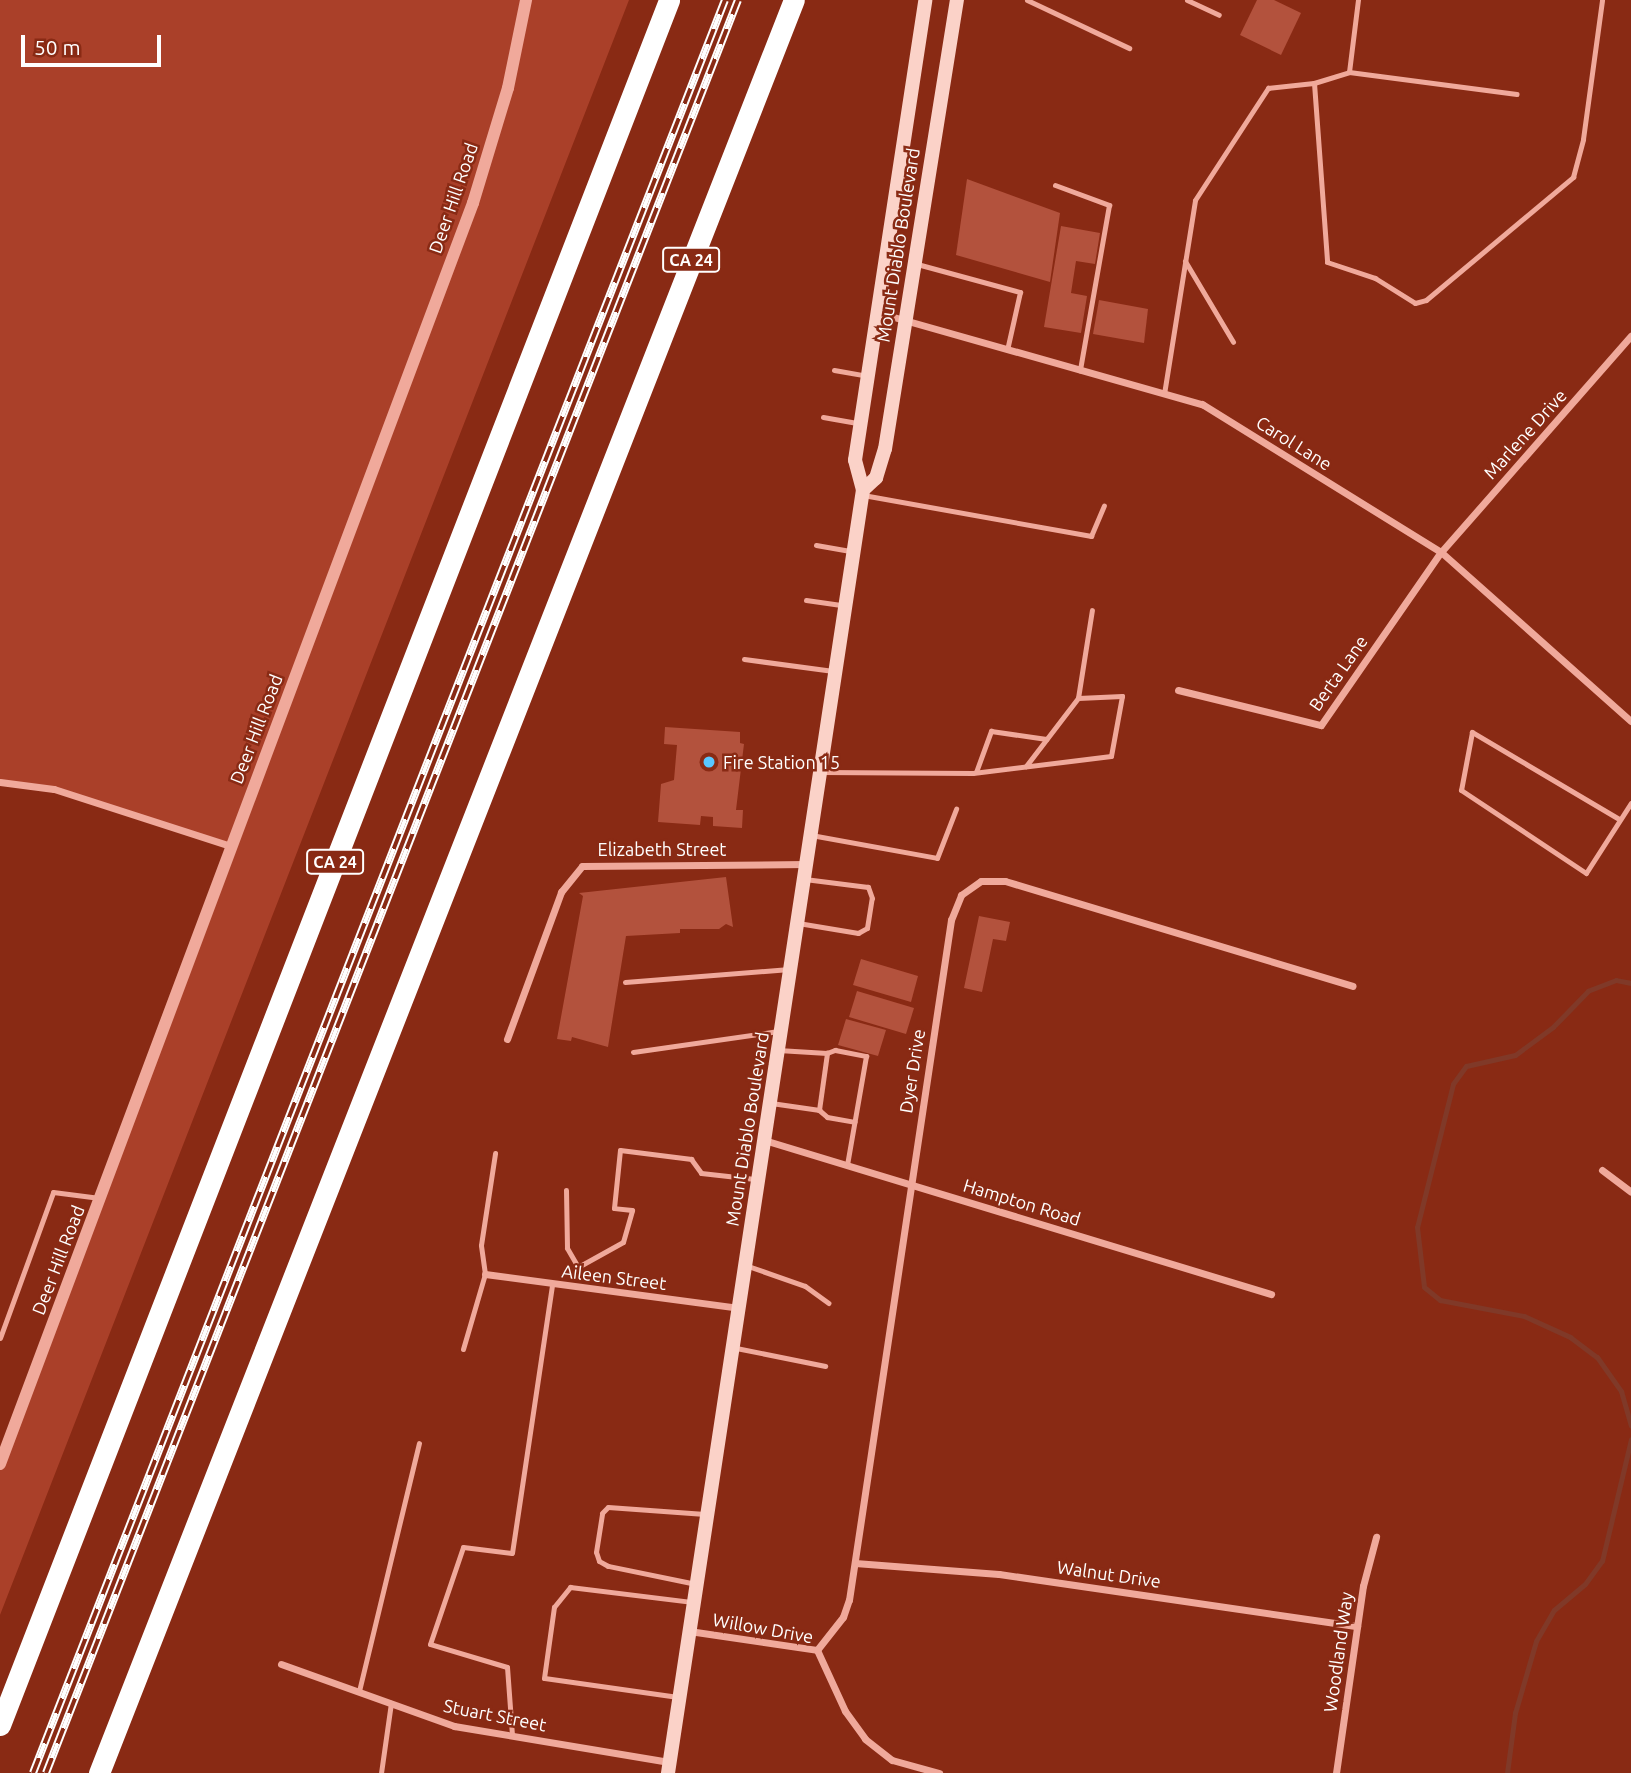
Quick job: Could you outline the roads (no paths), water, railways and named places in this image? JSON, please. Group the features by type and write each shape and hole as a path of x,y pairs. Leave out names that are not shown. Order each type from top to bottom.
{"highway":[{"name":"CA 24","path":"0,1725 669,0"},
{"name":"CA 24","path":"99,1773 794,0"}],"main road":[{"name":"Mount Diablo Boulevard","path":"668,1767 863,492 855,460 925,0"},
{"name":"Mount Diablo Boulevard","path":"863,492 876,478 885,449 957,0"}],"street":[{"name":"Deer Hill Road","path":"1,1461 472,203 508,88 526,0"},
{"name":"Carol Lane","path":"876,312 1202,404 1440,552 1631,721"},
{"name":"Marlene Drive","path":"1440,552 1631,336"},
{"name":"Berta Lane","path":"1178,690 1321,725 1440,552"},
{"path":"0,782 54,789 231,846"},
{"name":"Elizabeth Street","path":"507,1039 561,892 582,866 807,864"},
{"name":"Dyer Drive","path":"817,1650 843,1617 855,1563 951,920 961,895 981,881 1005,881 1352,985"},
{"name":"Hampton Road","path":"764,1140 1271,1294"},
{"path":"1602,1170 1631,1192"},
{"name":"Aileen Street","path":"485,1274 739,1308"},
{"name":"Woodland Way","path":"1336,1773 1357,1626 1376,1537"},
{"name":"Walnut Drive","path":"855,1563 999,1574 1357,1626"},
{"name":"Willow Drive","path":"689,1631 817,1650 845,1711 864,1740 892,1760 939,1773"},
{"name":"Stuart Street","path":"281,1664 454,1726 668,1767"}],"lane":[{"path":"1027,0 1129,48"},
{"path":"1186,0 1219,15"},
{"path":"1349,72 1358,0"},
{"path":"1314,83 1327,262 1375,278 1415,303 1426,300 1573,177 1583,139 1602,0"},
{"path":"1164,394 1195,200 1268,88 1314,83 1349,72 1517,94"},
{"path":"1055,185 1109,205 1080,370"},
{"path":"1185,261 1233,342"},
{"path":"915,264 1020,292 1007,350"},
{"path":"834,370 867,376"},
{"path":"823,418 860,424"},
{"path":"863,492 1091,536 1104,506"},
{"path":"816,545 854,551"},
{"path":"806,600 846,606"},
{"path":"1026,766 1078,698 1092,610"},
{"path":"744,659 836,671"},
{"path":"821,772 976,772 1111,757 1122,696 1078,698"},
{"path":"976,772 991,731 1046,739"},
{"path":"1619,819 1472,732 1461,790 1586,873 1631,803"},
{"path":"811,835 937,858 956,809"},
{"path":"798,923 858,933 867,928 872,898 868,887 804,879"},
{"path":"625,982 791,969"},
{"path":"633,1052 781,1031"},
{"path":"778,1050 827,1053 835,1050 866,1056 848,1165"},
{"path":"819,1110 827,1053"},
{"path":"770,1102 819,1110 827,1117 855,1122"},
{"path":"566,1190 567,1248 578,1267 623,1242 632,1209 614,1209 620,1150 691,1158 701,1173 758,1179"},
{"path":"463,1349 485,1274 481,1245 495,1153"},
{"path":"0,1338 53,1192 100,1198"},
{"path":"745,1265 805,1286 828,1303"},
{"path":"512,1735 507,1667 430,1644 463,1547 512,1553 552,1285"},
{"path":"733,1347 825,1366"},
{"path":"359,1691 419,1443"},
{"path":"696,1584 608,1566 599,1561 598,1539 602,1513 618,1505 707,1514"},
{"path":"679,1697 544,1678 554,1606 570,1587 693,1602"},
{"path":"380,1773 391,1703"}],"waterway":[{"path":"1631,983 1616,980 1588,991 1553,1027 1515,1055 1466,1066 1453,1084 1417,1227 1424,1287 1440,1300 1524,1316 1570,1337 1597,1357 1621,1391 1631,1426"},
{"path":"1507,1773 1515,1713 1536,1641 1554,1610 1585,1584 1602,1561 1631,1439"}],"railway":[{"path":"33,1773 725,0"},
{"path":"46,1773 738,0"}],"place":[{"name":"Fire Station 15","path":"709,762"}]}
